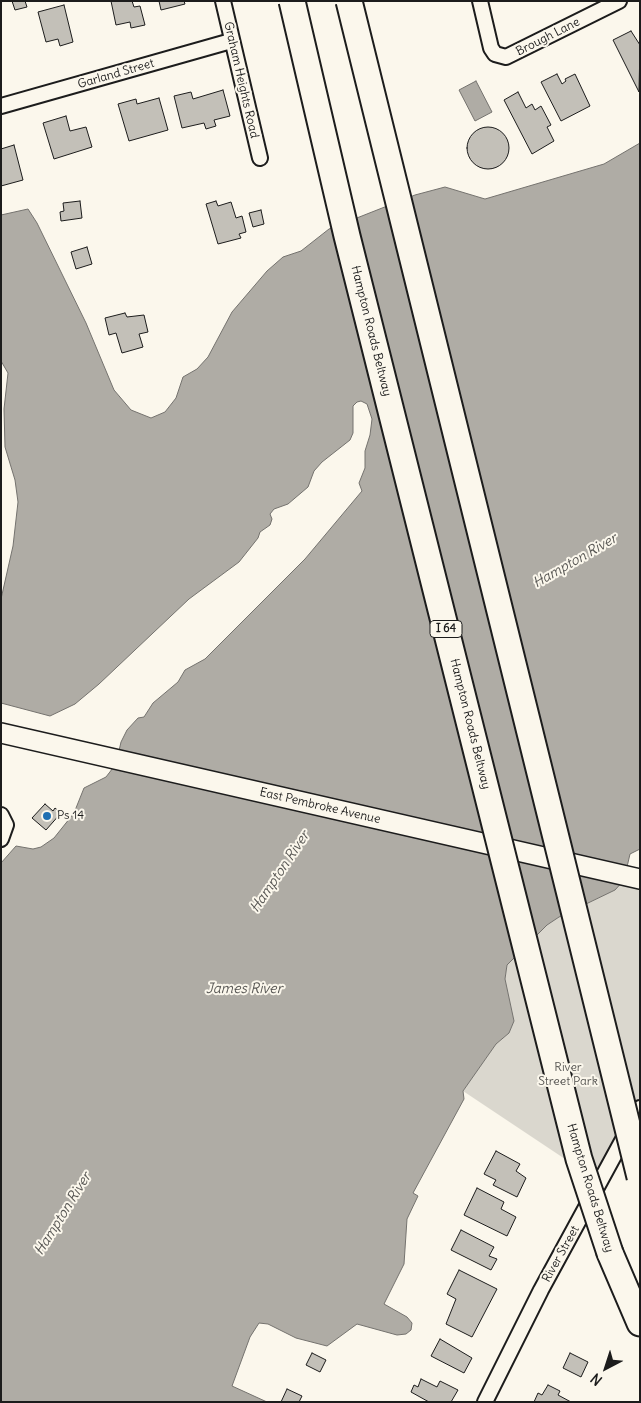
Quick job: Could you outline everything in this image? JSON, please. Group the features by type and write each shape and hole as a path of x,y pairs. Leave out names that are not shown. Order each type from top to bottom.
{"highway":[{"name":"Hampton Roads Beltway","path":"292,1 350,246 578,1159 610,1253 640,1324"},
{"path":"349,1 640,1177"}],"main road":[{"name":"East Pembroke Avenue","path":"1,733 640,879"}],"street":[{"name":"Graham Heights Road","path":"223,1 231,42 260,158"},
{"name":"Brough Lane","path":"484,3 491,48 495,54 506,57 619,1"},
{"name":"Garland Street","path":"1,106 231,42"},
{"path":"1,815 6,825 1,839"},
{"name":"River Street","path":"485,1402 541,1290 640,1108"}],"green space":[{"name":"River Street Park","path":"624,880 640,884 640,1114 604,1185 463,1091 496,1044 509,1033 514,1021 505,979 507,965 547,925 559,917 615,890"}],"water":[{"path":"476,81 492,112 475,121 459,90"},
{"name":"James River","path":"640,143 640,849 630,854 624,880 615,890 559,917 547,925 507,965 505,979 514,1021 509,1033 496,1044 463,1091 464,1099 413,1193 418,1196 407,1219 404,1264 384,1304 407,1317 412,1323 411,1330 406,1334 397,1335 357,1324 327,1346 296,1338 268,1324 259,1323 250,1337 232,1386 267,1402 1,1402 1,863 16,846 33,849 41,847 54,838 74,813 84,788 106,777 116,764 121,742 127,730 138,718 144,717 153,703 178,682 185,670 205,659 305,559 362,491 359,483 365,468 365,451 372,419 367,404 361,401 357,402 353,406 353,433 350,440 322,462 314,471 308,487 288,504 274,509 270,514 272,519 270,525 260,532 258,538 239,562 189,599 99,684 75,704 50,716 1,703 1,599 13,546 18,502 15,480 5,447 4,409 8,373 1,361 1,215 28,209 37,223 86,323 114,390 131,410 151,418 165,412 176,398 183,377 197,369 208,357 232,312 267,271 283,257 301,251 329,229 415,195 445,187 485,199 604,164"}],"building":[{"path":"12,1 25,1 27,7 15,10"},
{"path":"111,1 132,1 134,7 140,6 145,25 131,28 130,22 116,25"},
{"path":"159,1 184,1 185,4 161,10"},
{"path":"64,5 73,42 60,46 58,39 46,42 38,12"},
{"path":"631,31 640,45 639,92 613,40"},
{"path":"557,74 562,84 566,81 565,79 575,74 590,106 561,121 541,82"},
{"path":"223,90 230,116 214,120 216,126 206,129 204,123 182,128 174,96 191,92 193,99"},
{"path":"518,92 526,108 532,104 535,110 541,106 551,125 547,127 554,141 532,154 504,100"},
{"path":"159,98 168,130 129,141 118,104 136,99 137,104"},
{"path":"66,116 70,131 86,127 92,147 54,159 43,123"},
{"path":"488,127 503,133 509,148 503,163 488,169 473,163 467,148 473,133"},
{"path":"14,145 23,180 1,186 1,149"},
{"path":"80,201 82,218 61,221 60,212 64,211 63,203"},
{"path":"216,201 218,206 231,202 236,218 242,216 246,232 239,234 241,238 218,244 206,204"},
{"path":"261,210 264,224 253,227 249,213"},
{"path":"87,247 92,264 76,269 71,252"},
{"path":"125,313 127,317 144,315 148,332 139,334 143,347 122,353 116,333 109,335 105,318"},
{"name":"Ps 14","path":"45,804 53,811 55,808 61,813 46,830 32,818"},
{"path":"496,1151 520,1164 516,1171 526,1178 517,1197 493,1185 496,1180 484,1174"},
{"path":"477,1188 504,1202 501,1209 516,1217 507,1236 464,1215"},
{"path":"461,1230 494,1247 489,1256 497,1259 491,1270 451,1250"},
{"path":"459,1270 497,1289 472,1337 446,1324 456,1299 447,1294"},
{"path":"440,1339 472,1358 464,1373 431,1356"},
{"path":"312,1353 326,1360 320,1372 306,1365"},
{"path":"570,1353 588,1362 581,1377 563,1368"},
{"path":"421,1379 437,1387 440,1381 458,1390 451,1402 429,1402 411,1392 414,1385 418,1387"},
{"path":"548,1385 560,1391 558,1395 571,1402 534,1402 538,1393 542,1395"},
{"path":"287,1389 302,1396 299,1402 281,1402"}],"place":[{"name":"Ps 14","path":"47,816"}],"water label":[{"name":"Hampton River","path":"575,561"},
{"name":"Hampton River","path":"280,872"},
{"name":"Hampton River","path":"63,1214"}]}
